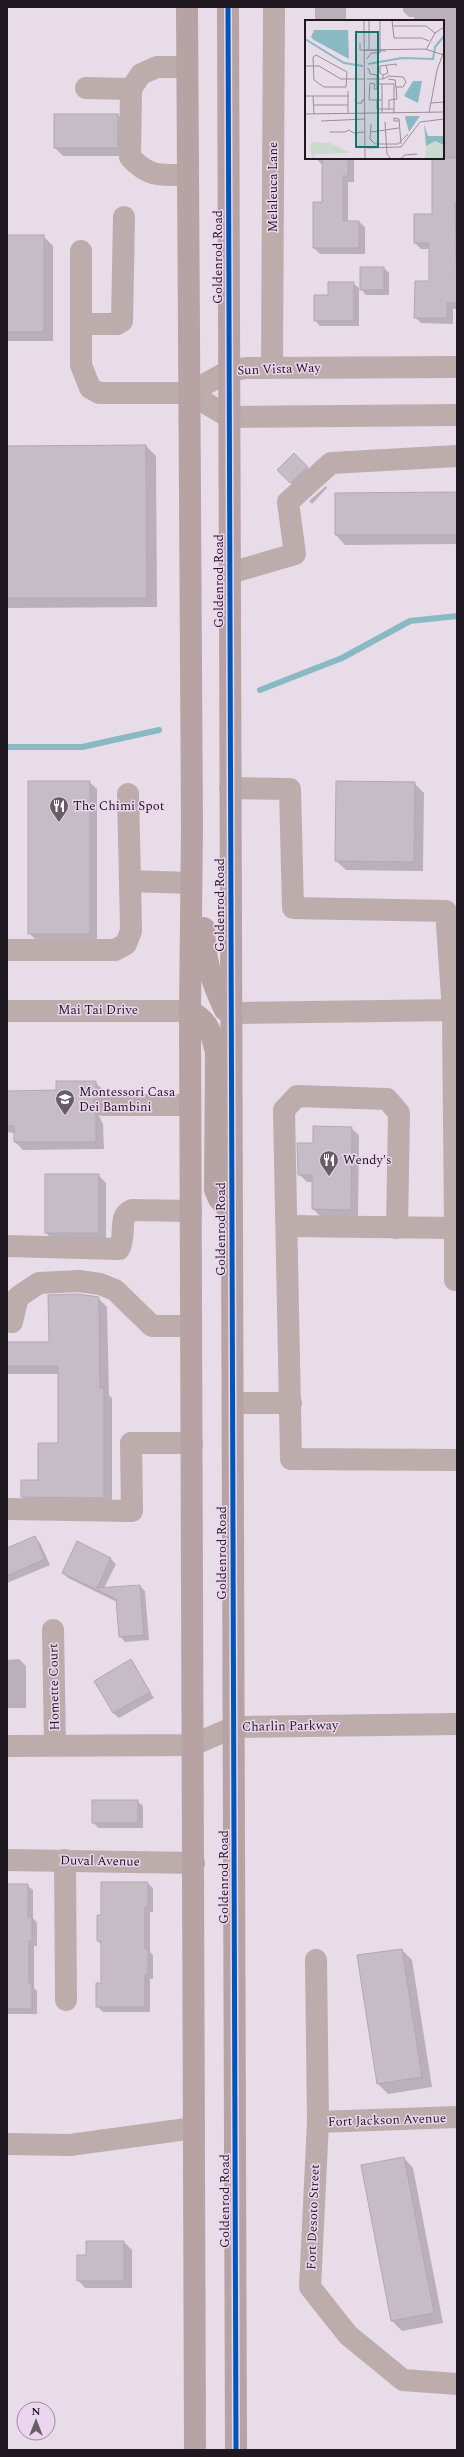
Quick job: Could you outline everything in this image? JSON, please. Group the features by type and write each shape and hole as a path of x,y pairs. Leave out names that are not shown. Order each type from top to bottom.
{"main road":[{"path":"187,7 192,827 190,1105 195,2450"},
{"name":"Goldenrod Road","path":"228,7 236,2450"},
{"path":"192,827 202,834 205,953 216,991 225,1010 231,1013"},
{"path":"190,1011 203,1017 212,1033 216,1052 215,1190 219,1199 232,1213"},
{"path":"195,2396 205,2450"}],"street":[{"name":"Melaleuca Lane","path":"272,367 274,7"},
{"path":"187,67 157,67 142,74 131,89 130,157 141,168 155,175 188,176"},
{"path":"86,88 131,89"},
{"path":"81,324 118,324 122,321 124,217"},
{"path":"81,251 81,365 90,388 99,393 189,393 230,417 457,415"},
{"name":"Sun Vista Way","path":"189,393 230,371 272,367 457,367"},
{"path":"230,573 295,554 288,502 330,463 457,456"},
{"path":"230,788 290,789 293,908 446,911 455,1011 455,1280"},
{"path":"7,950 116,950 126,944 131,930 128,794"},
{"path":"130,881 191,883"},
{"name":"Mai Tai Drive","path":"7,1011 190,1011"},
{"path":"231,1013 455,1011"},
{"path":"397,1228 399,1113 387,1099 297,1096 284,1110 291,1460 457,1460"},
{"path":"103,1105 190,1105"},
{"path":"7,1246 119,1249 123,1240 124,1216 126,1212 132,1210 191,1212"},
{"path":"286,1223 397,1228 456,1228"},
{"path":"12,1322 18,1297 39,1283 79,1281 100,1284 116,1290 152,1326 191,1326"},
{"path":"233,1403 291,1403"},
{"path":"7,1510 132,1511 131,1443 192,1443"},
{"name":"Homette Court","path":"53,1630 55,1745"},
{"name":"Charlin Parkway","path":"7,1746 193,1745 234,1727 457,1724"},
{"name":"Duval Avenue","path":"7,1860 194,1863"},
{"path":"65,1860 66,2000"},
{"name":"Fort Desoto Street","path":"316,1960 318,2122 310,2287 348,2335 403,2380 457,2384"},
{"name":"Fort Jackson Avenue","path":"318,2122 457,2117"},
{"path":"7,2144 70,2145 194,2128"}],"building":[{"path":"54,114 118,114 118,148 54,148"},
{"path":"457,158 457,202 455,202 457,303 447,303 447,318 414,318 415,281 429,281 429,243 414,243 414,214 432,214 432,159"},
{"path":"322,159 348,159 348,176 343,176 343,221 359,221 359,248 313,248 313,202 322,202"},
{"path":"7,235 44,235 44,332 7,332"},
{"path":"360,267 384,267 384,290 360,290"},
{"path":"328,282 354,282 354,321 314,321 314,295 328,295"},
{"path":"146,445 147,598 7,598 7,446"},
{"path":"294,453 308,467 290,483 277,470"},
{"path":"457,492 457,535 335,535 335,493"},
{"path":"28,781 90,781 90,934 28,934"},
{"path":"336,781 415,782 414,862 335,861"},
{"path":"56,1081 96,1081 96,1095 91,1105 96,1115 96,1142 14,1142 14,1126 7,1126 7,1091 56,1090"},
{"path":"313,1126 352,1127 351,1210 312,1209 312,1175 298,1175 297,1143 313,1143"},
{"path":"45,1174 99,1174 99,1233 45,1233"},
{"path":"78,1294 99,1297 100,1388 104,1388 104,1498 21,1497 21,1480 38,1480 38,1443 58,1443 58,1366 7,1366 7,1342 49,1342 48,1295"},
{"path":"35,1536 45,1559 7,1576 7,1548"},
{"path":"77,1541 111,1558 97,1588 140,1585 144,1635 119,1637 116,1599 62,1573"},
{"path":"131,1659 150,1692 113,1713 94,1681"},
{"path":"92,1800 138,1800 138,1823 92,1823"},
{"path":"101,1882 148,1882 148,1907 145,1907 145,1949 148,1949 148,1974 145,1974 145,2007 96,2007 96,1983 101,1983 101,1941 97,1941 97,1915 101,1915"},
{"path":"7,1884 28,1884 28,1917 32,1917 32,1941 29,1941 29,1984 32,1984 32,2009 7,2009"},
{"path":"402,1949 422,2077 377,2084 357,1955"},
{"path":"404,2157 434,2313 391,2321 361,2165"},
{"path":"86,2241 124,2241 124,2281 77,2281 77,2255 86,2255"}],"waterway":[{"path":"260,690 342,658 410,621 457,616"},
{"path":"7,747 82,747 159,730"}],"cycle path":[{"path":"228,7 236,2450"}],"place":[{"name":"The Chimi Spot","path":"59,823"},
{"name":"Montessori Casa Dei Bambini","path":"65,1116"},
{"name":"Wendy's","path":"329,1177"}]}
